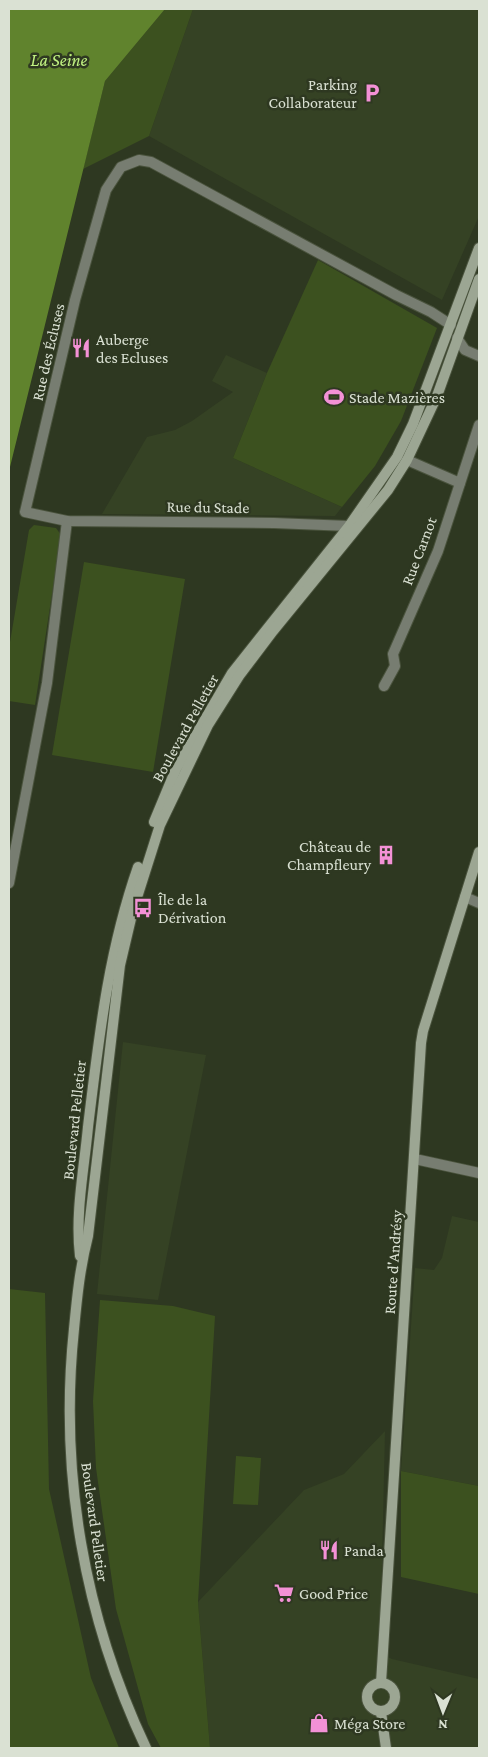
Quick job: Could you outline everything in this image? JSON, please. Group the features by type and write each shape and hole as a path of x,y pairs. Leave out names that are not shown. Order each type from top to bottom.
{"main road":[{"name":"Boulevard Pelletier","path":"81,1262 78,1236 81,1191 107,978 116,938 150,833 176,769 232,673 349,526 398,457 413,424 479,248"},
{"name":"Boulevard Pelletier","path":"146,1748 120,1688 93,1605 77,1525 71,1464 69,1404 70,1364 81,1262 88,1236 120,965 138,891 160,825 208,725 239,676 273,631 388,490 407,460 436,396 479,279"},
{"path":"450,325 457,338"},
{"name":"Route d'Andrésy","path":"381,1683 423,1031 479,852"},
{"path":"381,1683 388,1685 394,1690 396,1697 394,1704 388,1710 381,1712 374,1710 368,1704 367,1697 369,1690 374,1684 381,1683"},
{"path":"381,1712 386,1748"}],"street":[{"name":"Rue des Écluses","path":"67,520 25,512 80,281 106,190 121,167 139,160 151,162 396,295 431,312 450,325"},
{"path":"457,338 465,350 479,356"},
{"name":"Rue Carnot","path":"384,686 395,666 393,654 438,550 479,425"},
{"path":"407,460 460,483"},
{"path":"9,883 46,683 67,520"},
{"name":"Rue du Stade","path":"67,520 349,526"},
{"path":"466,897 479,903"},
{"path":"416,1159 479,1173"}],"shaded area":[{"path":"165,9 193,9 149,136 83,169 105,81"},
{"name":"Parking Collaborateur","path":"193,9 479,9 479,216 442,300 149,136"},
{"name":"Stade Mazières","path":"318,260 437,328 401,421 375,466 342,507 233,458 267,373"},
{"path":"226,355 267,373 233,458 342,507 335,516 102,514 147,437 175,430 192,421 233,392 212,381"},
{"path":"34,525 56,528 61,535 35,705 9,701 9,648 29,530"},
{"path":"84,562 185,579 153,772 52,755"},
{"path":"123,1042 206,1055 158,1300 97,1294"},
{"path":"452,1216 479,1222 479,1486 401,1471 415,1268 434,1270 442,1258"},
{"path":"9,1289 45,1293 49,1489 91,1678 119,1748 9,1748"},
{"path":"100,1300 173,1306 215,1316 198,1602 210,1748 161,1748 148,1724 116,1609 96,1468 93,1401"},
{"path":"385,1431 380,1653 392,1659 479,1679 479,1748 210,1748 198,1602 304,1490 344,1474"},
{"path":"236,1456 261,1458 258,1505 233,1504"},
{"path":"401,1471 479,1486 479,1594 401,1577"}],"water":[{"name":"La Seine","path":"9,9 165,9 105,81 9,471"}],"place":[{"name":"Parking Collaborateur","path":"372,93"},
{"name":"Auberge des Ecluses","path":"81,348"},
{"name":"Stade Mazières","path":"334,397"},
{"name":"Château de Champfleury","path":"386,855"},
{"name":"Île de la Dérivation","path":"143,908"},
{"name":"Panda","path":"329,1550"},
{"name":"Good Price","path":"284,1593"},
{"name":"Méga Store","path":"319,1723"}]}
